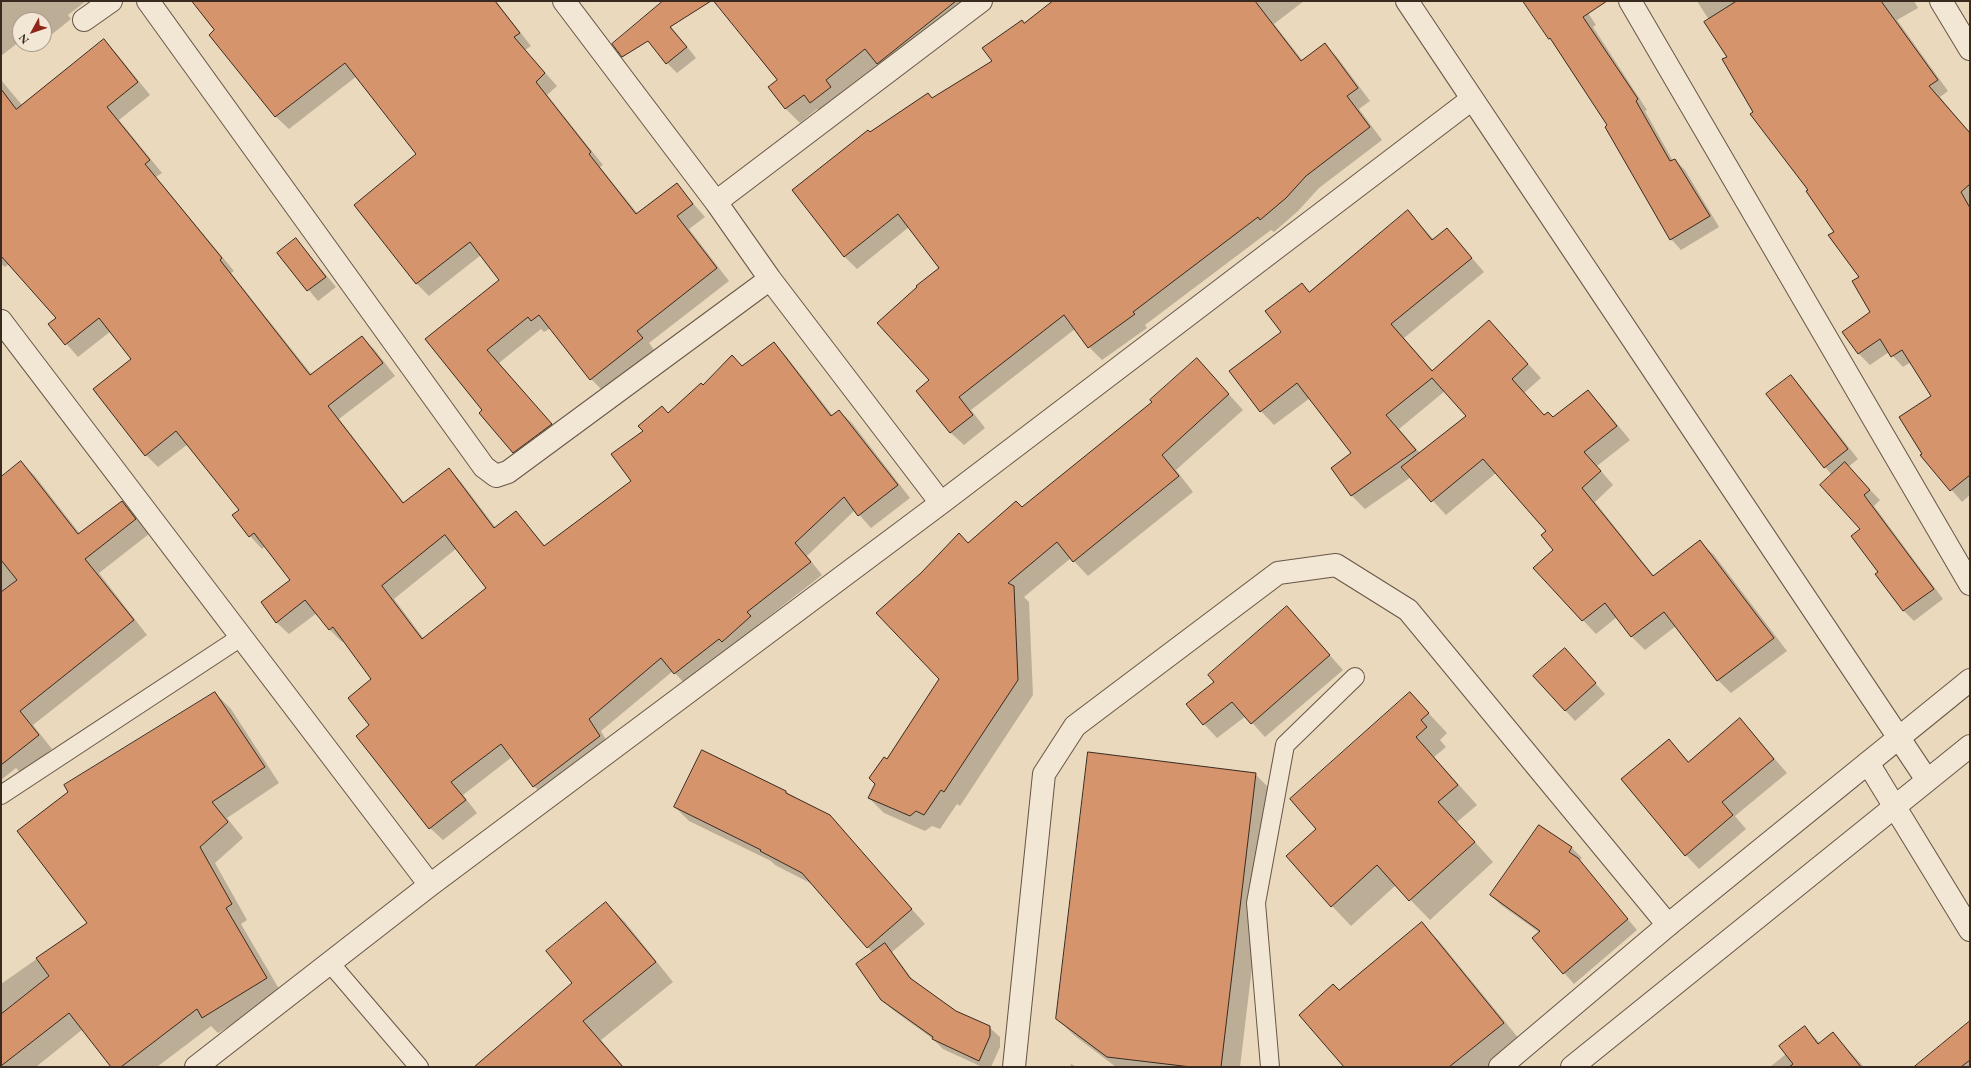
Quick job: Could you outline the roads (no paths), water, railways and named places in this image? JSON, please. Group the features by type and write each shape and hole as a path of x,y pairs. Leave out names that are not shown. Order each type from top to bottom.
{"street":[{"path":"84,20 111,1"},
{"path":"148,1 484,467 496,476 508,472 770,280"},
{"path":"564,1 716,202 770,280 941,503"},
{"path":"716,202 981,1"},
{"path":"1407,1 1927,780"},
{"path":"1630,1 1970,584"},
{"path":"1941,1 1970,49"},
{"path":"196,1067 430,885 941,503 1472,99"},
{"path":"1,321 430,885"},
{"path":"1014,1067 1044,774 1075,726 1278,573 1336,565 1408,610 1668,925"},
{"path":"1500,1067 1668,925 1970,680"},
{"path":"1572,1067 1970,746"},
{"path":"1868,763 1970,930"}],"lane":[{"path":"1,795 241,637"},
{"path":"1270,1067 1256,903 1285,745 1355,677"},
{"path":"330,963 418,1067"}]}
